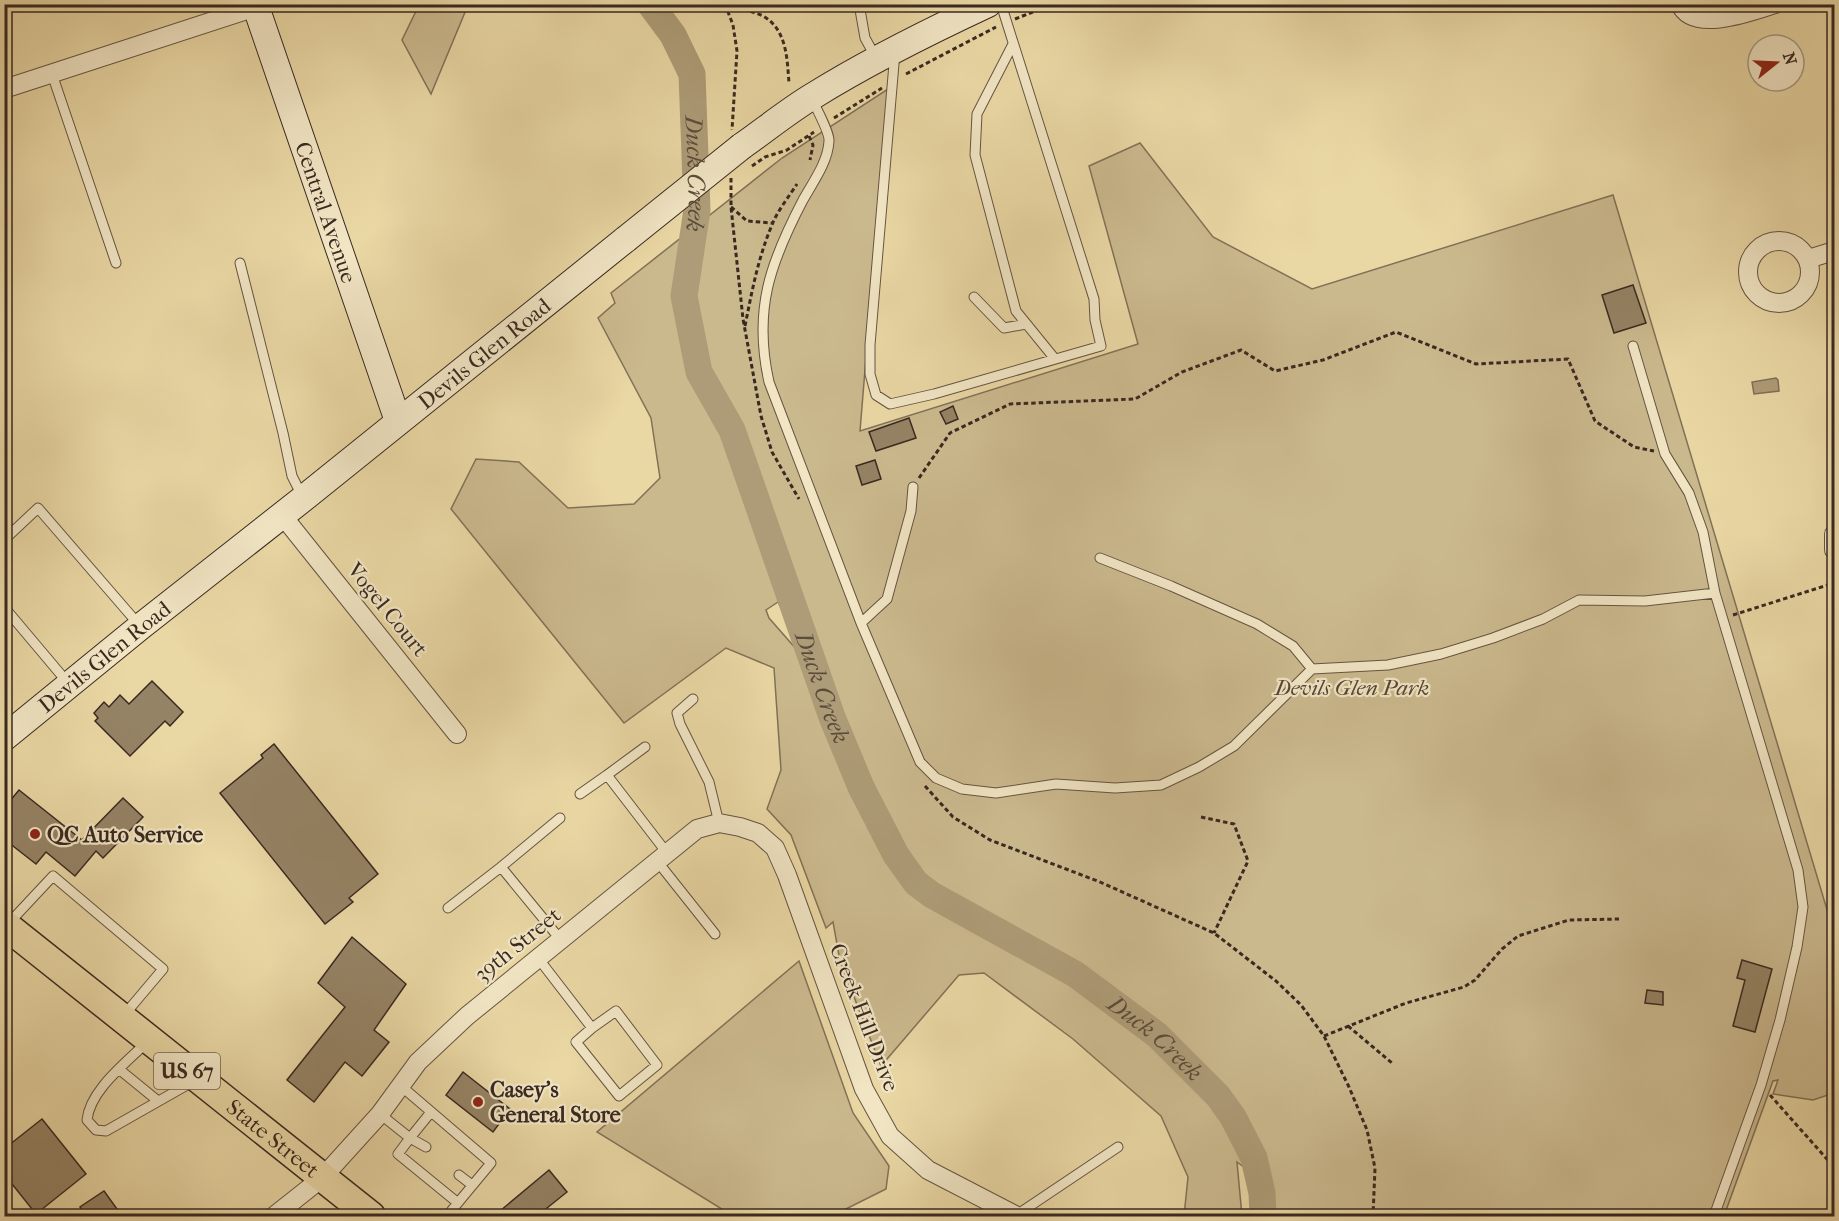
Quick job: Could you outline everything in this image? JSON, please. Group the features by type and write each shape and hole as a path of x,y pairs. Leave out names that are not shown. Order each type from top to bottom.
{"main road":[{"name":"Devils Glen Road","path":"11,729 282,515 626,238 737,143 811,97 886,55 988,4"},
{"name":"Central Avenue","path":"255,6 398,421"},
{"name":"State Street","path":"6,925 371,1216"}],"street":[{"path":"1680,4 1682,9 1694,16 1712,20 1736,16 1775,4"},
{"path":"4,89 255,6"},
{"path":"1808,259 1834,251"},
{"name":"Vogel Court","path":"282,515 457,734"},
{"path":"1834,534 1834,550"},
{"name":"39th Street","path":"274,1216 322,1178 380,1114 418,1062 467,1016 698,829 719,823"},
{"name":"Creek Hill Drive","path":"719,823 758,833 775,848 864,1089 890,1136 928,1170 1015,1216"}],"lane":[{"path":"859,4 865,38 886,55 870,374 876,395 890,404 934,394 1101,346 1095,320 1094,299 1001,4"},
{"path":"1013,44 977,114 975,155 1016,311 1055,359"},
{"path":"52,74 116,263"},
{"path":"811,97 830,139 826,156 782,241 767,286 762,321 763,356 769,382 861,623 920,762 936,778 962,789 996,793 1056,784 1115,788 1161,785 1199,767 1234,746 1312,669 1388,665 1441,654 1543,619 1579,600 1645,601 1715,593"},
{"path":"240,263 284,433 292,476 303,498"},
{"path":"974,297 1004,328 1026,324"},
{"path":"1633,346 1665,454 1689,493 1703,532 1715,593 1798,870 1803,907 1797,947 1761,1085 1714,1216"},
{"path":"861,623 887,599 911,511 913,487"},
{"path":"4,540 38,508 140,627"},
{"path":"1100,558 1171,585 1257,624 1293,646 1312,669"},
{"path":"4,607 69,685"},
{"path":"693,699 677,713 680,724 709,782 719,823"},
{"path":"580,794 645,747"},
{"path":"607,775 715,934"},
{"path":"448,908 560,818"},
{"path":"501,867 561,939"},
{"path":"6,925 53,876 163,969 122,1019"},
{"path":"538,958 592,1028"},
{"path":"616,1011 657,1065 619,1096 576,1042 592,1028 616,1011"},
{"path":"148,1040 99,1090 88,1107 87,1120 96,1130 106,1131 197,1079"},
{"path":"120,1070 158,1101"},
{"path":"401,1086 491,1163 447,1216"},
{"path":"431,1112 398,1154 458,1203"},
{"path":"380,1114 410,1138 426,1147"},
{"path":"1015,1216 1118,1147"},
{"path":"459,1175 472,1185"}],"path":[{"path":"727,4 759,14 772,22 779,31 785,48 789,83"},
{"path":"727,4 737,51 733,89 737,143"},
{"path":"732,173 731,207 743,318 761,416 772,452 799,499"},
{"path":"731,207 747,221 772,223"},
{"path":"913,487 950,433 1010,404 1135,399 1182,372 1241,350 1275,371 1323,360 1396,332 1476,363 1568,358 1595,421 1634,447 1665,454"},
{"path":"1723,618 1834,583"},
{"path":"922,783 953,817 990,840 1100,882 1214,933 1276,981 1301,1005 1324,1036 1367,1130 1375,1168 1373,1216"},
{"path":"1201,817 1234,824 1248,861 1214,933"},
{"path":"1324,1036 1406,1003 1464,987 1475,980 1502,949 1518,936 1569,920 1619,919"},
{"path":"1348,1026 1392,1063"},
{"path":"1761,1085 1834,1167"}],"green space":[{"path":"419,5 468,5 431,94 402,40"},
{"name":"Devils Glen Park","path":"888,89 860,431 1138,344 1089,166 1140,143 1213,237 1312,289 1613,195 1834,933 1834,1093 1813,1100 1773,1094 1778,1080 1773,1081 1724,1216 1255,1216 1269,1186 1237,1162 1242,1216 1184,1216 1188,1177 1161,1116 1073,1039 984,973 959,975 881,1066 840,961 833,922 826,928 791,835 767,809 781,770 774,668 726,648 624,723 451,509 476,459 519,462 568,508 634,504 660,478 651,418 598,318 615,303 611,293 782,158","holes":["778,602 817,673 812,686 797,650 769,618 766,610"]},
{"path":"799,961 853,1113 889,1166 886,1189 832,1216 733,1216 597,1132"}],"shaded area":[{"path":"1776,378 1779,391 1754,394 1752,382"}],"building":[{"path":"1633,285 1646,323 1614,333 1602,295"},
{"path":"953,406 958,419 946,424 940,412"},
{"path":"909,418 916,438 876,451 869,432"},
{"path":"875,460 881,479 862,485 856,466"},
{"path":"152,681 183,712 170,726 165,721 130,756 95,721 98,718 94,713 104,702 109,707 120,695 129,704"},
{"path":"274,744 378,874 349,898 353,902 325,924 220,793 263,758 261,755"},
{"name":"QC Auto Service","path":"19,790 82,840 123,798 143,817 103,858 96,851 75,876 46,852 36,864 4,839 4,808"},
{"path":"352,937 406,984 374,1030 389,1042 362,1076 345,1062 314,1102 287,1080 345,1007 318,983"},
{"path":"1742,960 1772,969 1755,1032 1733,1026 1745,980 1737,978"},
{"path":"1647,990 1663,992 1663,1005 1645,1003"},
{"name":"Casey's General Store","path":"463,1072 510,1109 493,1132 446,1095"},
{"path":"42,1119 86,1174 36,1214 4,1174 4,1149"},
{"path":"549,1170 567,1192 537,1216 494,1216"},
{"path":"104,1191 122,1216 86,1216 80,1207"}],"waterway":[{"name":"Duck Creek","path":"650,4 673,35 692,74 697,210 684,296 699,372 732,430 832,717 861,787 896,855 916,883 932,895 1075,974 1157,1035 1218,1096 1233,1117 1254,1158 1262,1193 1263,1216"}],"place":[{"name":"QC Auto Service","path":"35,834"},
{"name":"Casey's General Store","path":"478,1102"}]}
